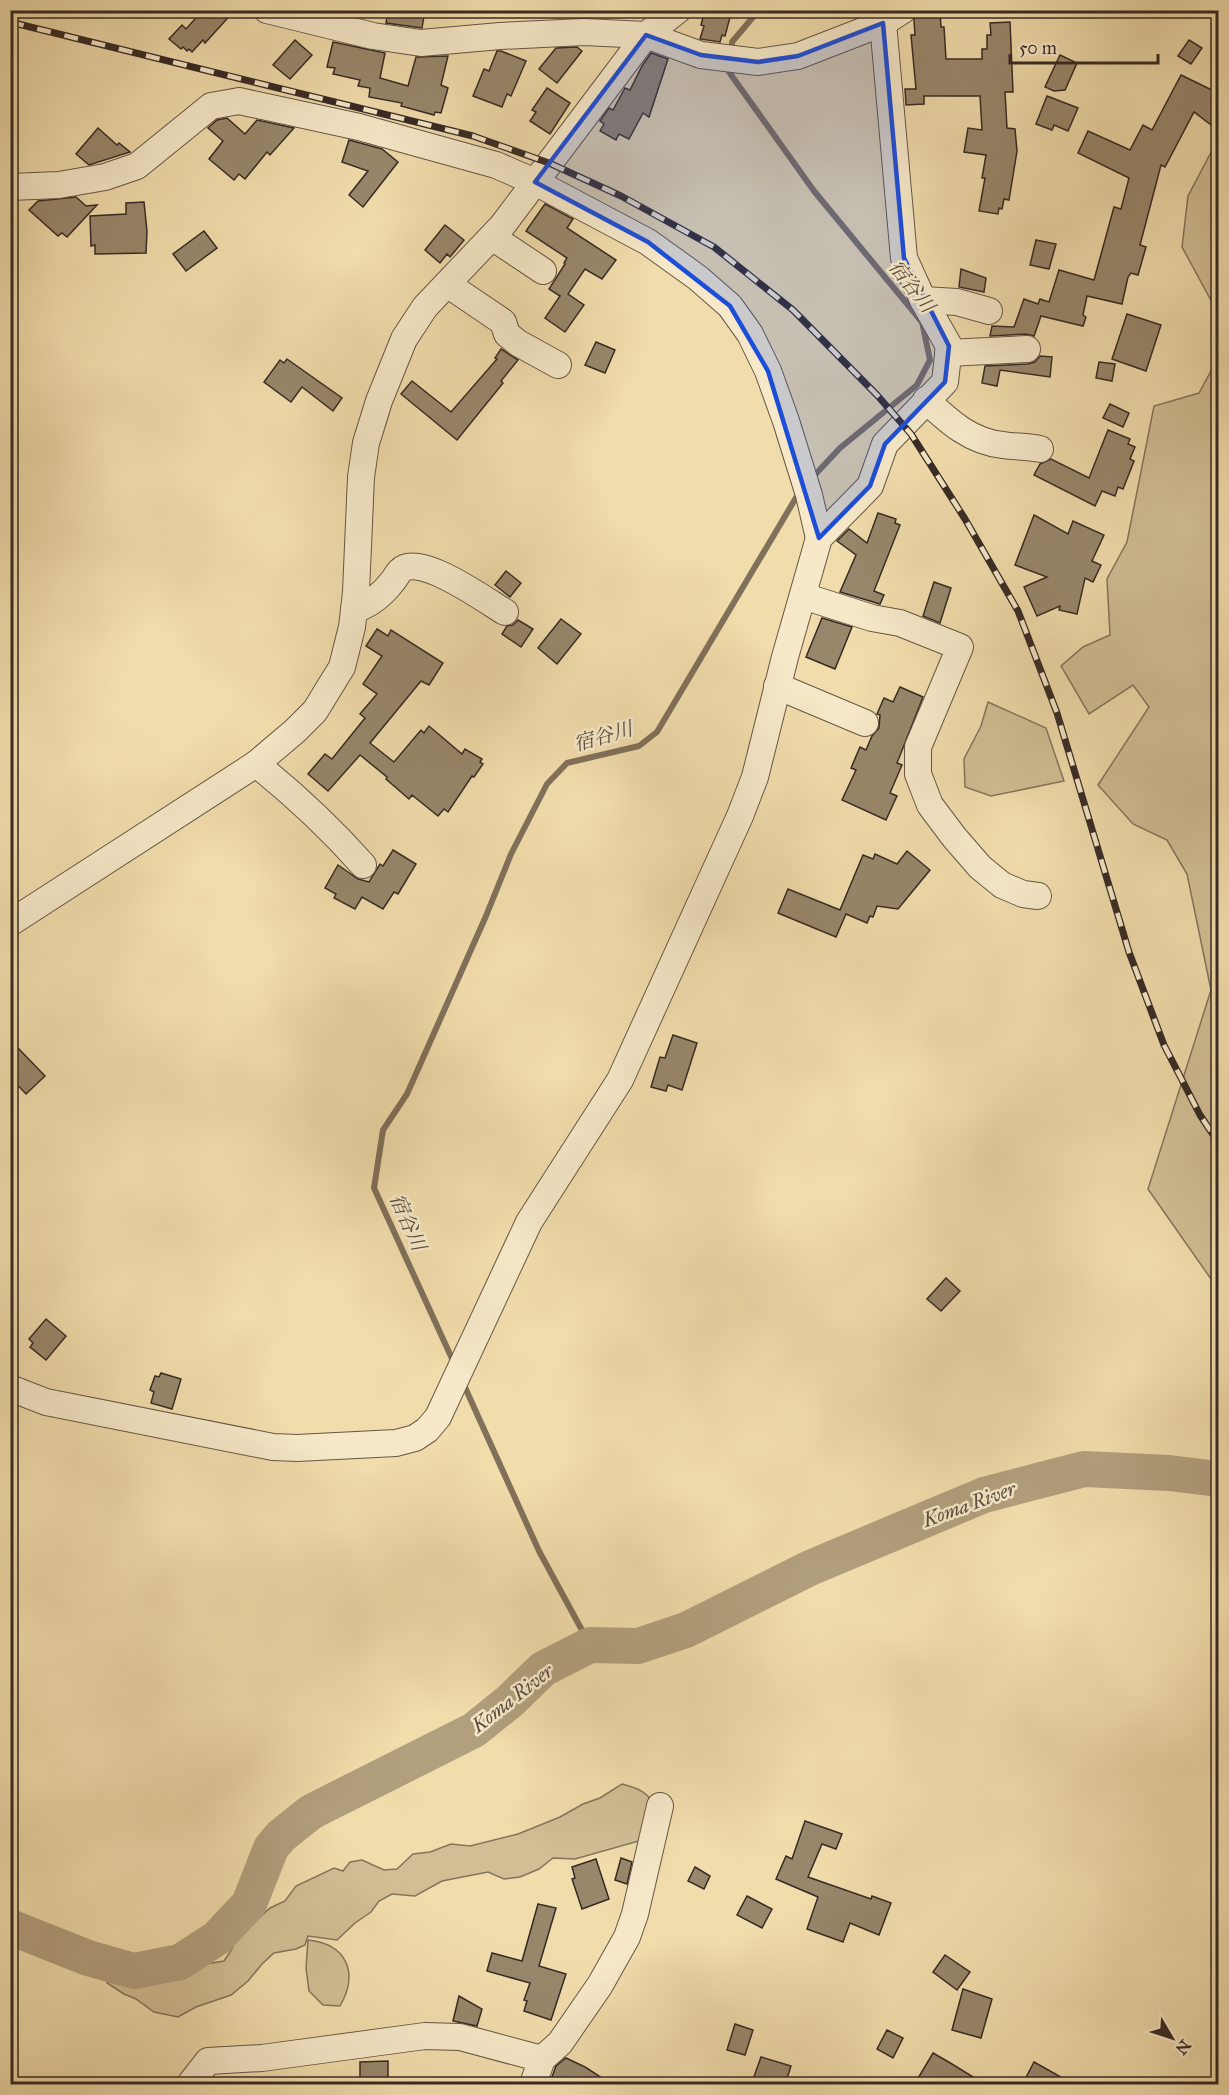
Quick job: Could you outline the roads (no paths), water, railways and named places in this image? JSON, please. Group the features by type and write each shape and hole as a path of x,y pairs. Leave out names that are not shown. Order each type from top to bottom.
{"street":[{"path":"10,923 256,764 315,711 342,667 356,592 359,498 366,443 379,401 405,339 425,307 492,237 646,35 678,10"},
{"path":"10,1388 46,1402 273,1447 368,1446 396,1443 415,1438 427,1430 438,1417 452,1389 529,1222 620,1080 740,816 755,777 777,686 819,538 870,486 885,444 945,382 949,346 923,300 904,258 893,17 798,56 758,62 701,55 646,35 584,32 421,43 373,36 277,12"},
{"path":"10,188 59,185 105,177 137,166 212,106 239,101 359,127 485,162 535,182 648,242 698,278 730,306 750,334 768,371 809,495 819,538"},
{"path":"492,237 543,271"},
{"path":"447,284 503,322 507,333 518,343 558,364"},
{"path":"923,300 957,302 989,311"},
{"path":"948,353 1027,349"},
{"path":"926,400 953,425 981,441 1041,449"},
{"path":"354,610 376,598 401,569 421,566 505,612"},
{"path":"802,596 872,618 900,623 960,646 918,747 918,774 930,805 980,867 1002,885 1023,894 1038,897"},
{"path":"777,686 865,723"},
{"path":"256,764 298,798 363,865"},
{"path":"533,2085 542,2059 560,2043 600,1985 627,1937 635,1914 660,1806"},
{"path":"190,2085 208,2061 262,2058 425,2037 460,2037 542,2059"}],"waterway":[{"name":"宿谷川","path":"731,54 732,42 759,10"},
{"name":"宿谷川","path":"730,64 729,72 814,191 922,322 930,360 917,385 840,448 811,479"},
{"name":"宿谷川","path":"454,1363 374,1188 383,1130 407,1094 511,854 547,784 567,763 639,746 657,732 800,491"},
{"name":"宿谷川","path":"463,1383 539,1551 590,1645"},
{"name":"Koma River","path":"10,1927 88,1958 134,1971 180,1962 217,1938 249,1904 271,1848 281,1836 311,1812 474,1730 510,1701 543,1669 590,1645 638,1646 686,1630 810,1568 984,1495 1084,1469 1169,1473 1218,1479"}],"railway":[{"path":"10,22 473,136 549,163 621,196 714,247 793,310 877,395 911,434 965,519 1018,611 1057,713 1129,952 1164,1045 1200,1115 1218,1142"}]}
